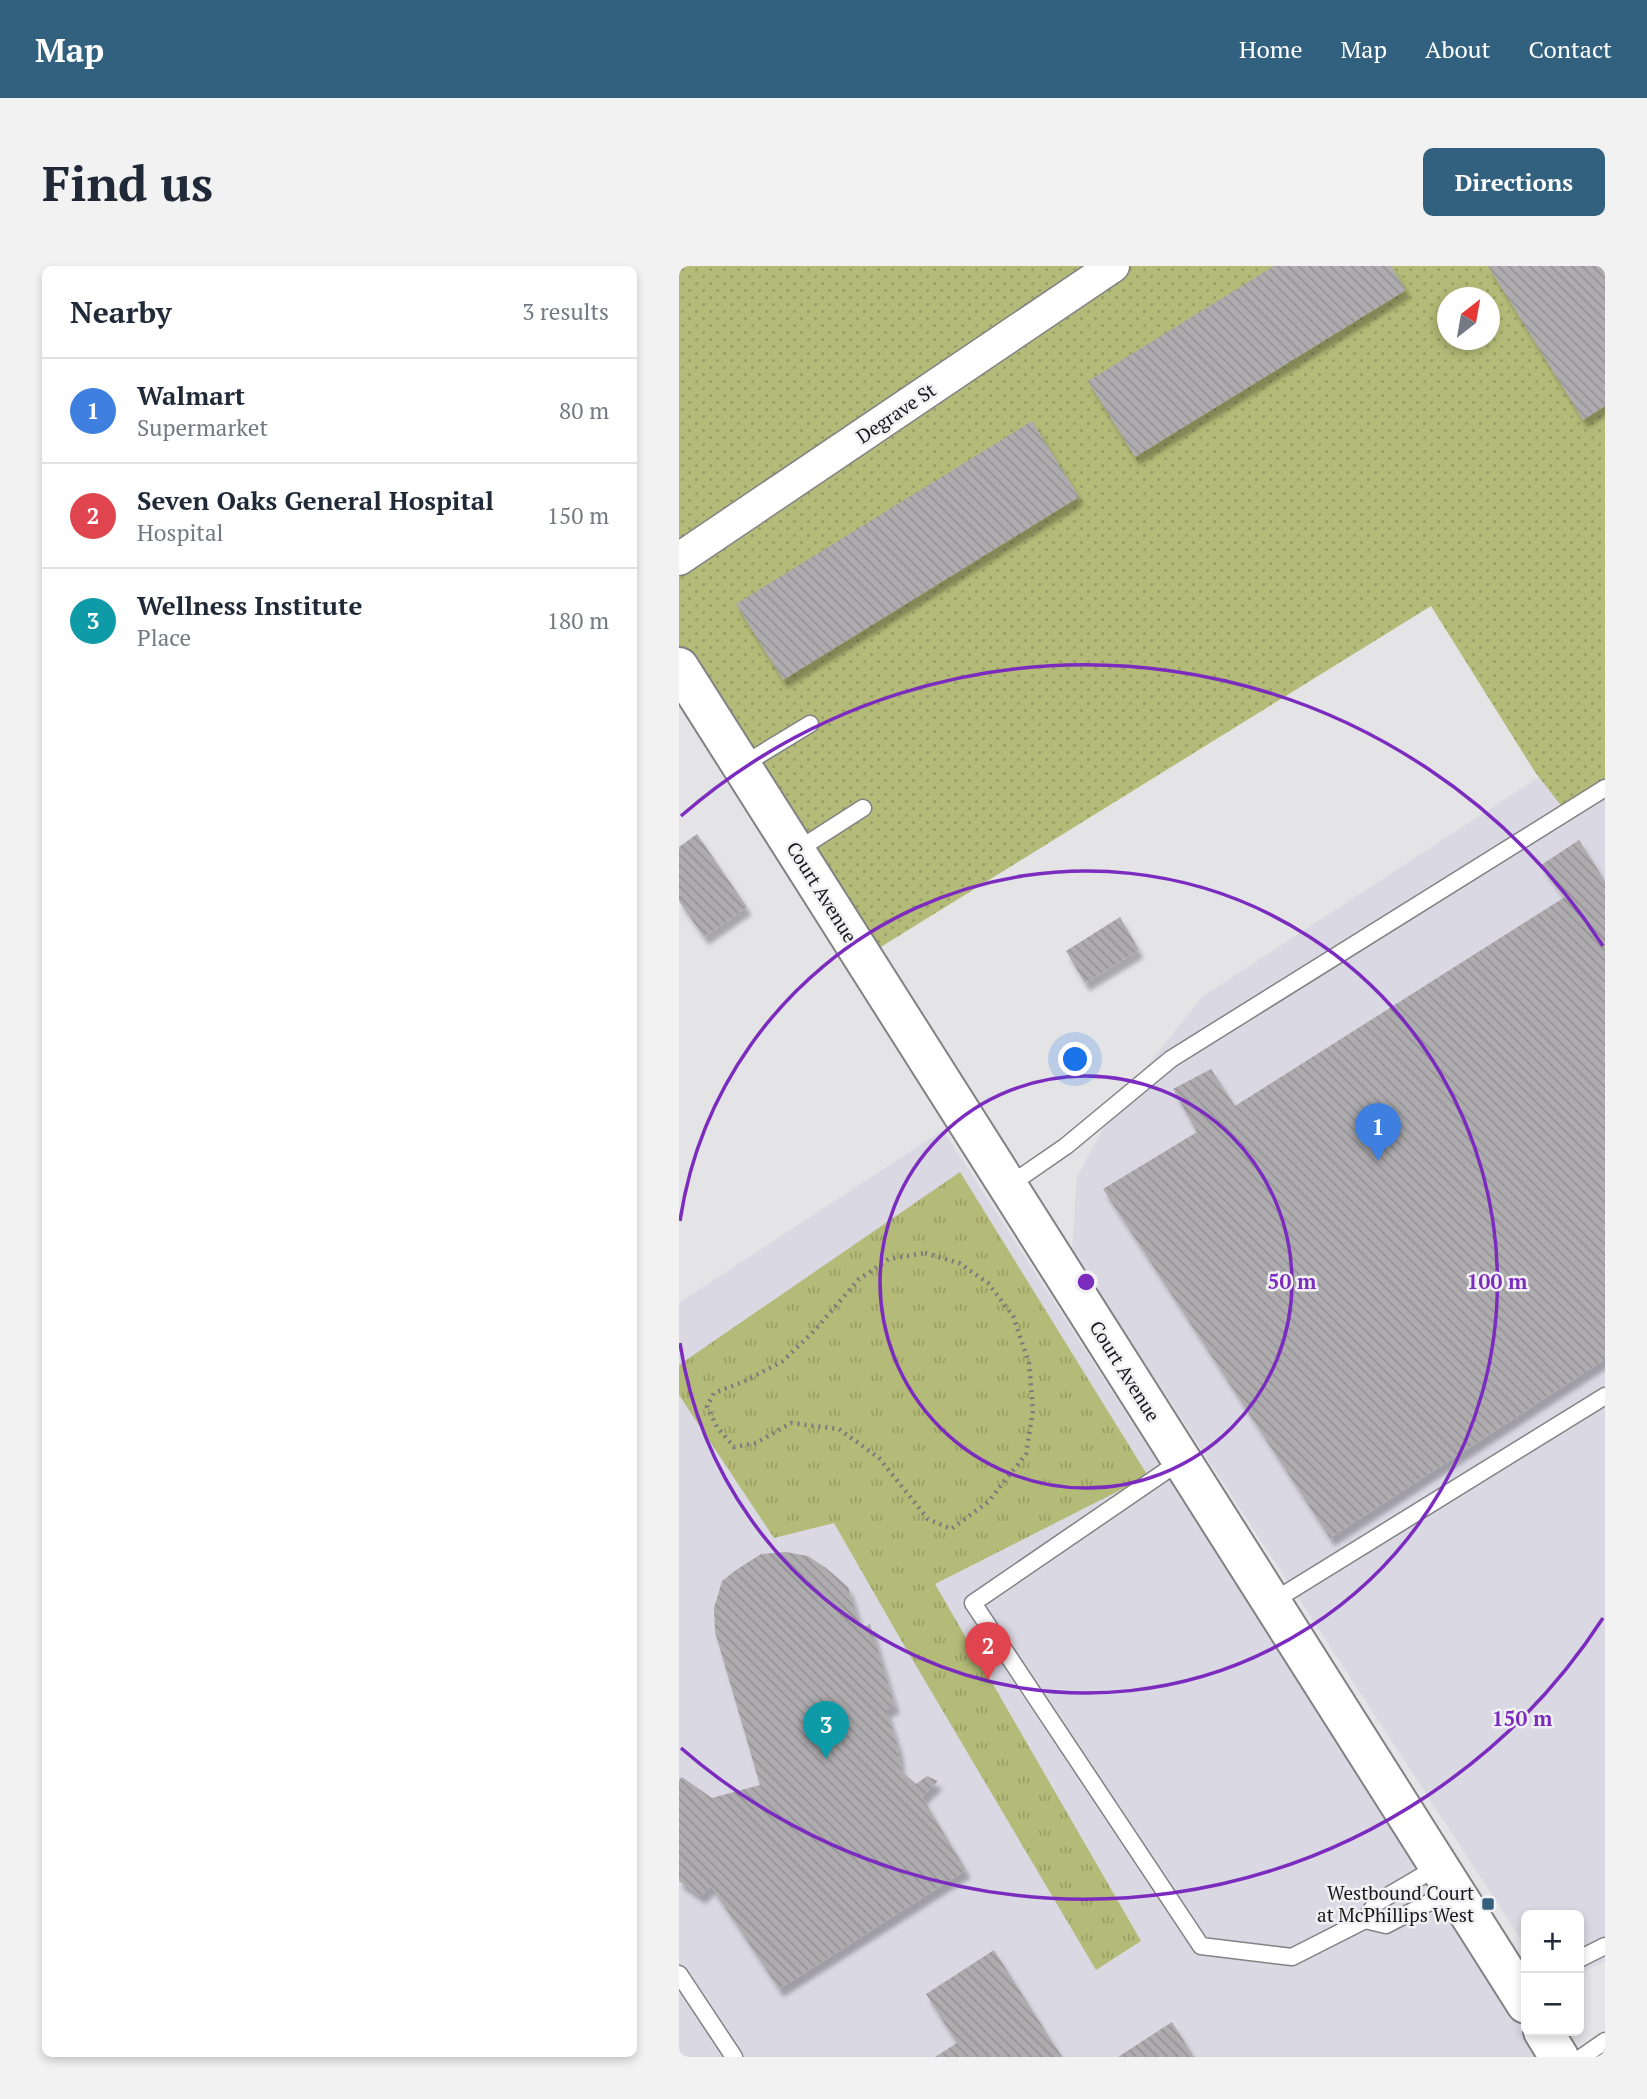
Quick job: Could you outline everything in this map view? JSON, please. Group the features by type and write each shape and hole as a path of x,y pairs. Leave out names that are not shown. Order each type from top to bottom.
{"street":[{"name":"Degrave St","path":"679,559 1114,266"},
{"name":"Court Avenue","path":"679,667 1446,1878 1521,1991"}],"lane":[{"path":"741,765 810,724"},
{"path":"1008,1186 1066,1146 1171,1059 1605,788"},
{"path":"796,851 863,808"},
{"path":"1272,1602 1605,1396"},
{"path":"1182,1460 973,1603 1201,1946 1291,1957 1365,1920 1376,1903 1446,1878"},
{"path":"1365,1920 1386,1925 1446,1878"},
{"path":"1584,1956 1605,1946"},
{"path":"679,1974 734,2057"},
{"path":"1559,2051 1605,2041"}],"path":[{"path":"926,1253 959,1263 988,1283 1013,1316 1029,1363 1033,1410 1025,1454 988,1502 951,1529 928,1518 906,1494 879,1458 839,1429 791,1423 755,1443 734,1447 717,1427 707,1406 714,1393 743,1382 783,1361 824,1321 859,1279 889,1259 926,1253"}],"shaded area":[{"path":"1605,734 1605,1961 1584,1971 1584,1910 1521,1910 1521,1939 1072,1251 1077,1177 1117,1103 1202,997"},
{"path":"943,1130 1521,2026 1521,2036 1527,2036 1541,2057 679,2057 679,1303"}],"green space":[{"path":"679,266 1605,266 1605,788 1566,812 1535,772 1431,606 863,958 679,675"},
{"path":"960,1172 1148,1476 935,1584 1141,1941 1096,1970 834,1523 774,1538 679,1395 679,1365"}],"building":[{"path":"1274,266 1391,266 1406,290 1135,457 1088,381"},
{"path":"1488,266 1605,266 1605,406 1583,420"},
{"path":"1032,421 1079,497 783,680 736,604"},
{"path":"697,834 747,907 704,937 679,901 679,847"},
{"path":"1579,840 1605,881 1605,1359 1330,1538 1103,1189 1197,1132 1173,1089 1211,1069 1235,1106 1565,897 1541,865"},
{"path":"1120,917 1139,950 1085,983 1066,951"},
{"path":"786,1552 808,1556 826,1568 848,1587 861,1629 870,1624 895,1706 886,1709 898,1747 901,1771 916,1784 927,1776 938,1781 922,1797 966,1870 779,1989 711,1886 701,1896 679,1881 679,1780 682,1777 712,1798 760,1785 715,1632 714,1608 722,1581 736,1570 761,1554"},
{"path":"994,1950 1062,2057 935,2057 957,2043 926,1994"},
{"path":"1172,2022 1194,2057 1118,2057"}],"place":[{"name":"Walmart","path":"1378,1161"},
{"name":"Seven Oaks General Hospital","path":"988,1680"},
{"name":"Wellness Institute","path":"826,1759"},
{"name":"Westbound Court at McPhillips West","path":"1488,1904"}]}
